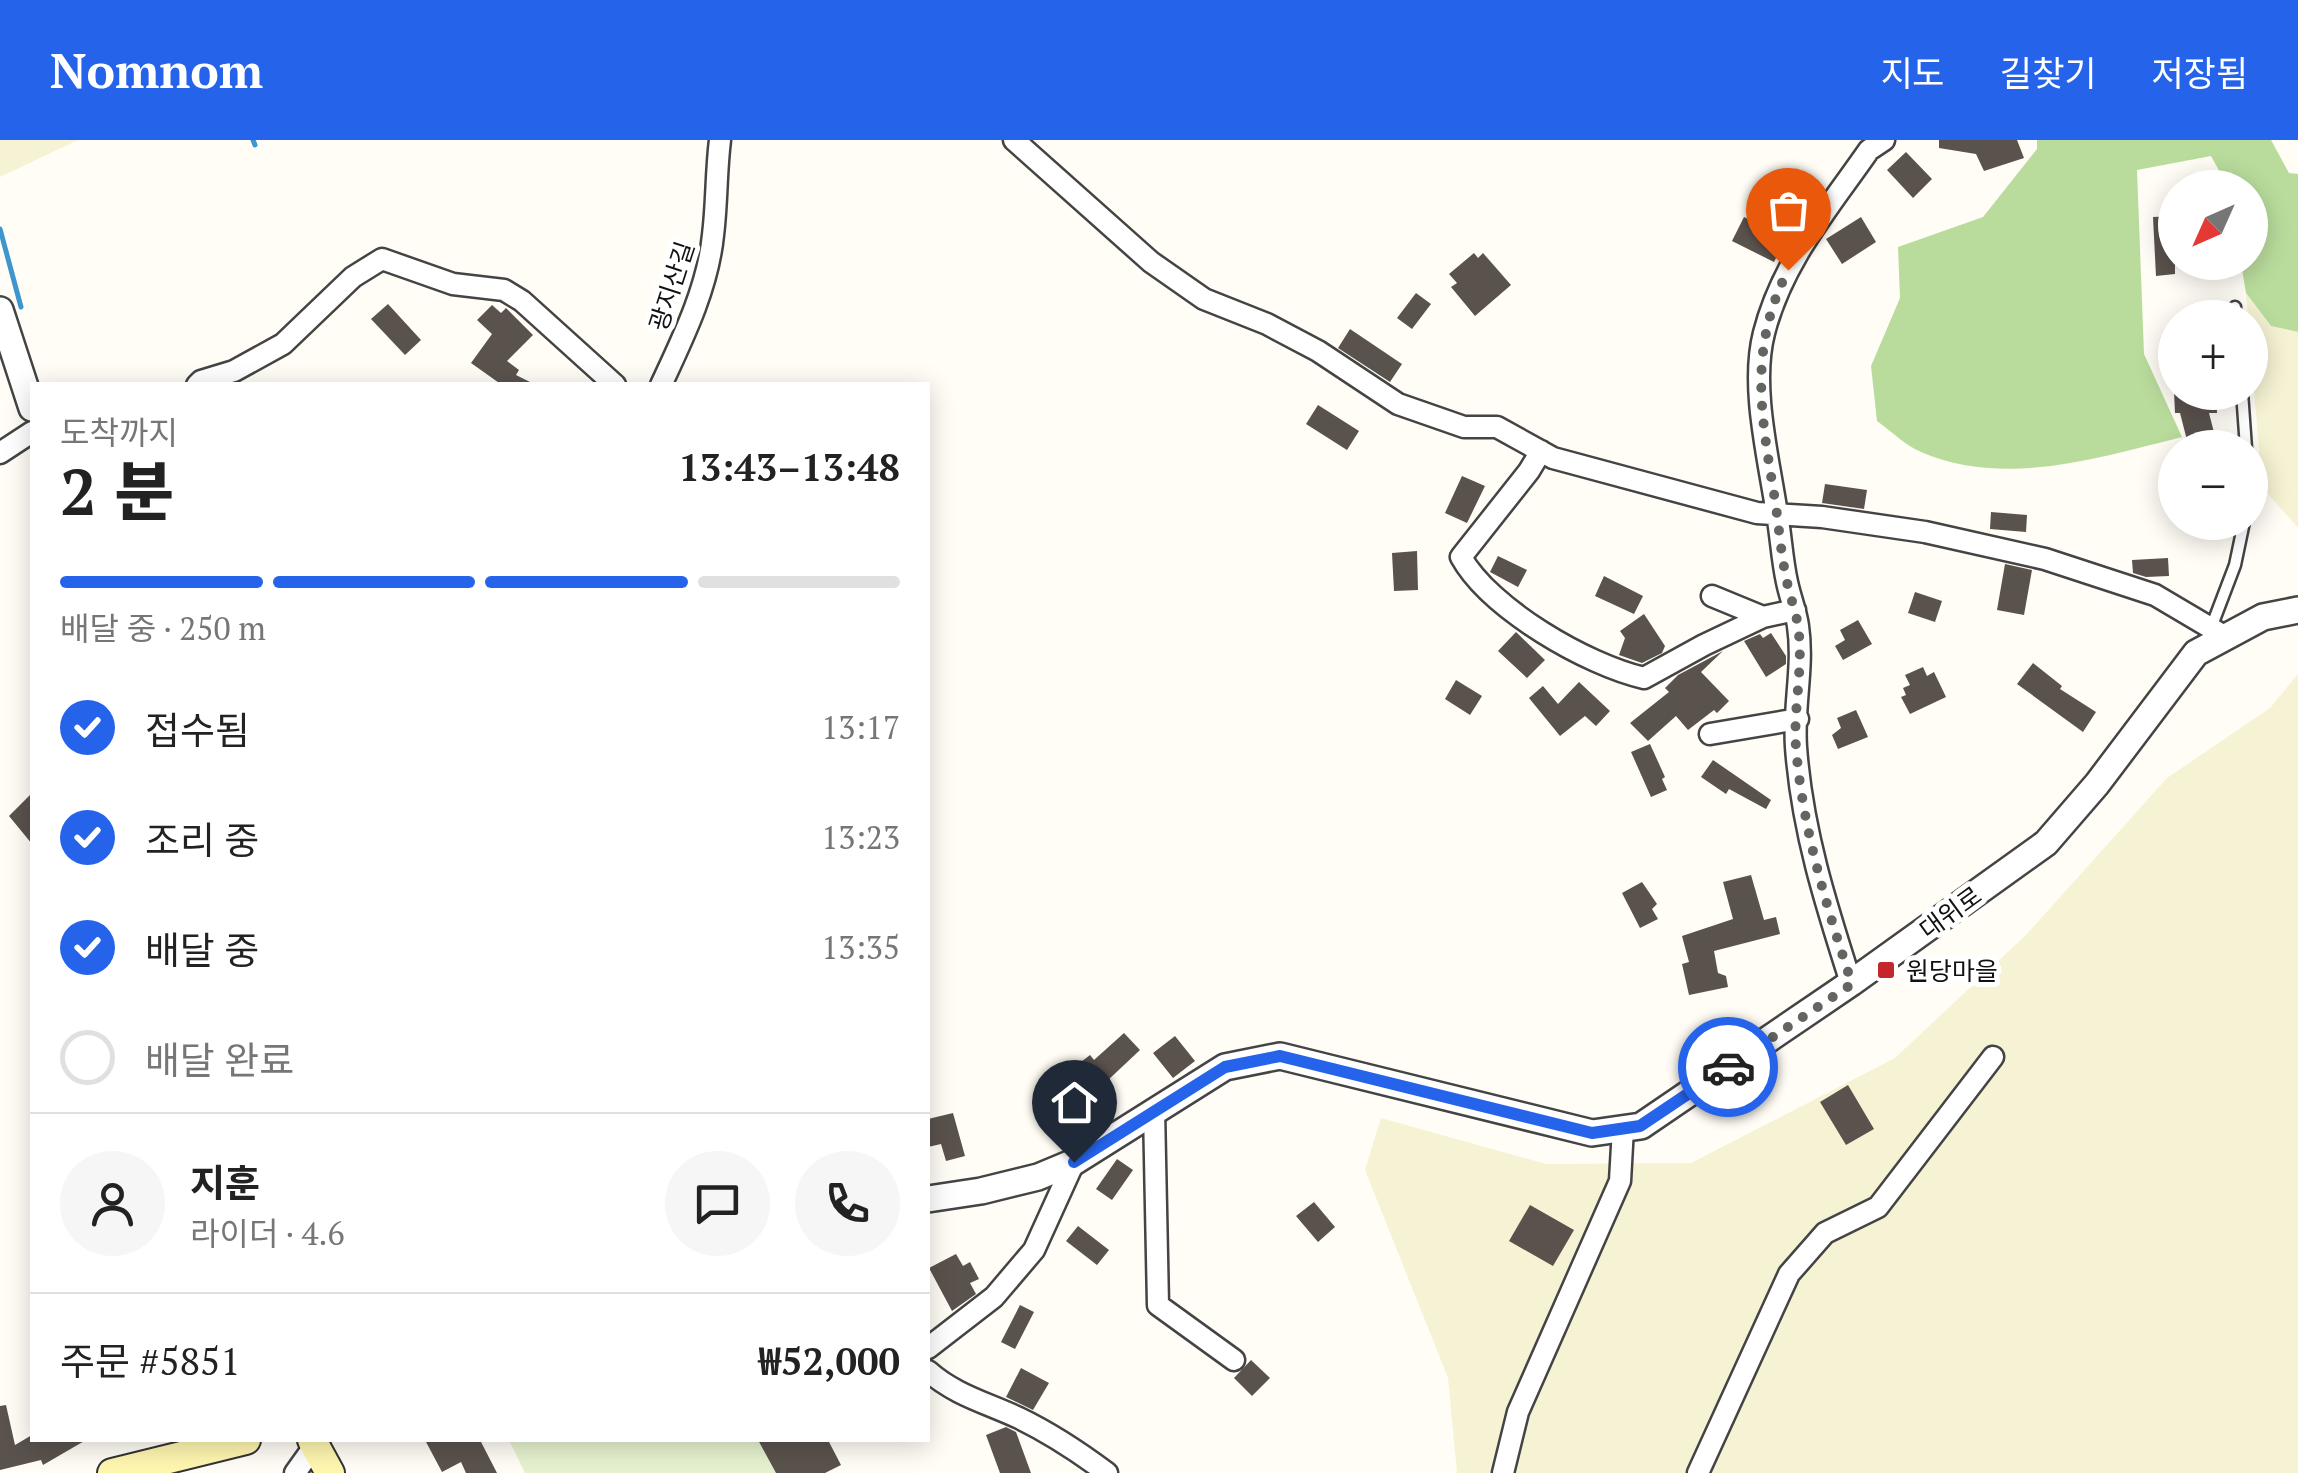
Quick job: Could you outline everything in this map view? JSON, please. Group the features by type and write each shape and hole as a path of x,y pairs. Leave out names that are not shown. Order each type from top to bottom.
{"main road":[{"path":"112,1473 238,1442"},
{"path":"313,1442 330,1473"}],"street":[{"name":"광지산길","path":"662,382 703,285 713,236 720,140"},
{"path":"1014,140 1151,262 1204,299 1267,324 1318,351 1398,404 1464,427 1497,427 1553,458 1758,513 1822,516 1925,532 2045,559 2155,595 2218,632"},
{"path":"1852,984 1822,893 1804,821 1796,742 1801,674 1764,429 1762,338 1776,293 1799,246 1869,150 1884,140"},
{"path":"199,382 234,370 283,344 353,277 382,258 453,284 504,290 522,301 613,382"},
{"path":"0,310 7,355 30,404"},
{"path":"0,453 30,433"},
{"path":"1540,451 1530,470 1461,557 1472,578 1534,627 1610,671 1644,678 1763,618 1794,610"},
{"path":"1712,596 1763,618"},
{"name":"대위로","path":"930,1198 1038,1177 1074,1162 1225,1067 1280,1056 1592,1133 1640,1126 1852,984 2046,843 2097,784 2196,653 2218,632 2298,610"},
{"path":"1710,734 1798,719"},
{"path":"1698,1473 1788,1274 1826,1234 1878,1206 1993,1057"},
{"path":"1154,1110 1158,1306 1234,1360"},
{"path":"1503,1473 1518,1412 1620,1181 1623,1128"},
{"path":"930,1346 994,1297 1034,1250 1074,1162"},
{"path":"930,1374 943,1385 1018,1418 1074,1449 1106,1473"},
{"path":"295,1473 313,1442"}],"lane":[{"path":"2218,632 2240,540"}],"shaded area":[{"path":"0,140 78,140 0,177"},
{"path":"2268,322 2298,332 2298,528 2268,494 2268,430 2257,430 2256,410 2268,410"},
{"path":"2298,674 2298,1473 1457,1473 1448,1378 1365,1170 1381,1118 1546,1164 1691,1163 1895,1058 2026,935 2167,778 2270,708"}],"green space":[{"path":"2037,140 2271,140 2289,173 2298,174 2298,332 2271,326 2268,300 2251,300 2246,293 2244,280 2268,280 2268,170 2219,170 2211,156 2137,170 2144,354 2158,385 2158,410 2170,410 2179,430 2158,430 2158,443 2052,466 1985,468 1953,463 1915,449 1877,421 1871,366 1900,298 1898,247 1983,217 2037,149"},
{"path":"510,1442 759,1442 776,1473 525,1473"}],"building":[{"path":"1939,140 2017,140 2024,158 1984,171 1976,154 1939,148"},
{"path":"1906,152 1932,179 1913,198 1887,170"},
{"path":"1744,217 1786,238 1774,262 1732,241"},
{"path":"1861,217 1876,242 1842,264 1826,239"},
{"path":"2153,217 2158,217 2156,276"},
{"path":"1474,253 1478,258 1483,253 1511,285 1475,316 1451,287 1457,283 1449,274"},
{"path":"1416,293 1431,304 1412,329 1397,318"},
{"path":"388,304 421,340 405,355 371,319"},
{"path":"492,305 501,313 506,308 533,335 507,361 519,370 516,375 530,382 498,382 471,363 492,334 477,320"},
{"path":"1350,329 1402,364 1390,382 1338,348"},
{"path":"1318,405 1359,431 1347,450 1306,424"},
{"path":"2175,410 2217,413 2209,413 2213,430 2184,430 2180,413"},
{"path":"1462,476 1485,486 1467,523 1445,513"},
{"path":"1825,484 1867,490 1864,509 1822,503"},
{"path":"1991,512 2027,515 2026,532 1990,529"},
{"path":"1417,551 1418,590 1394,591 1392,553"},
{"path":"1498,556 1527,570 1518,587 1490,572"},
{"path":"2168,558 2169,576 2133,573 2132,560"},
{"path":"2005,564 2032,570 2024,615 1997,610"},
{"path":"1604,576 1643,596 1634,614 1595,596"},
{"path":"1915,592 1942,601 1935,622 1908,613"},
{"path":"1644,614 1665,646 1662,653 1642,663 1619,655 1625,638 1620,631"},
{"path":"1858,620 1872,644 1843,660 1835,646 1845,640 1840,630"},
{"path":"1516,632 1545,660 1527,678 1498,651"},
{"path":"1771,633 1786,656 1786,664 1766,677 1744,641"},
{"path":"1723,651 1701,672 1729,701 1717,713 1714,710 1688,730 1676,716 1648,741 1630,723 1669,692 1665,688 1678,675"},
{"path":"2033,663 2062,686 2060,689 2096,712 2083,732 2017,684"},
{"path":"1923,667 1927,676 1934,672 1946,697 1910,714 1901,697 1906,695 1903,688 1910,685 1905,675"},
{"path":"1456,680 1482,696 1470,715 1445,699"},
{"path":"1579,682 1610,711 1596,726 1585,716 1560,736 1529,698 1543,686 1558,704"},
{"path":"1856,710 1868,737 1838,749 1832,735 1841,728 1837,718"},
{"path":"1650,744 1667,790 1651,797 1631,752"},
{"path":"1713,760 1771,800 1766,809 1729,789 1726,794 1701,777"},
{"path":"30,795 30,842 9,816"},
{"path":"1751,875 1764,920 1776,917 1780,934 1714,951 1718,973 1726,976 1728,987 1689,995 1682,964 1689,962 1682,936 1733,919 1723,882"},
{"path":"1642,882 1657,904 1652,909 1658,919 1640,928 1622,893"},
{"path":"1124,1033 1140,1050 1107,1081 1113,1088 1074,1119 1050,1086 1090,1055 1094,1060"},
{"path":"1175,1036 1195,1061 1173,1078 1153,1053"},
{"path":"1848,1085 1874,1129 1846,1145 1820,1102"},
{"path":"953,1113 965,1156 946,1161 941,1144 930,1147 930,1119"},
{"path":"1117,1159 1133,1170 1112,1200 1096,1189"},
{"path":"1314,1202 1335,1227 1318,1242 1296,1216"},
{"path":"1530,1205 1574,1230 1553,1266 1509,1241"},
{"path":"1078,1226 1109,1250 1097,1265 1066,1241"},
{"path":"956,1254 963,1266 970,1262 979,1279 970,1283 976,1294 952,1311 930,1267"},
{"path":"1020,1305 1034,1312 1015,1349 1001,1342"},
{"path":"1251,1360 1270,1378 1252,1396 1234,1378"},
{"path":"1021,1368 1049,1383 1033,1410 1006,1397"},
{"path":"6,1405 15,1445 30,1436 30,1442 83,1442 43,1465 41,1460 0,1470 0,1406"},
{"path":"1006,1427 1016,1432 1031,1473 1000,1473 986,1435"},
{"path":"426,1442 481,1442 497,1473 466,1473 461,1462 442,1472"},
{"path":"759,1442 829,1442 841,1465 825,1473 776,1473"}],"waterway":[{"path":"253,140 255,145"},
{"path":"0,229 21,307"}],"way so far":[{"path":"1728,1067 1852,984 1822,893 1804,821 1796,742 1801,674 1798,624 1786,580 1764,429 1762,338 1788,270"}],"place":[{"name":"원당마을","path":"1886,970"}],"route":[{"path":"1074,1162 1225,1067 1280,1056 1592,1133 1640,1126 1728,1067"}]}
